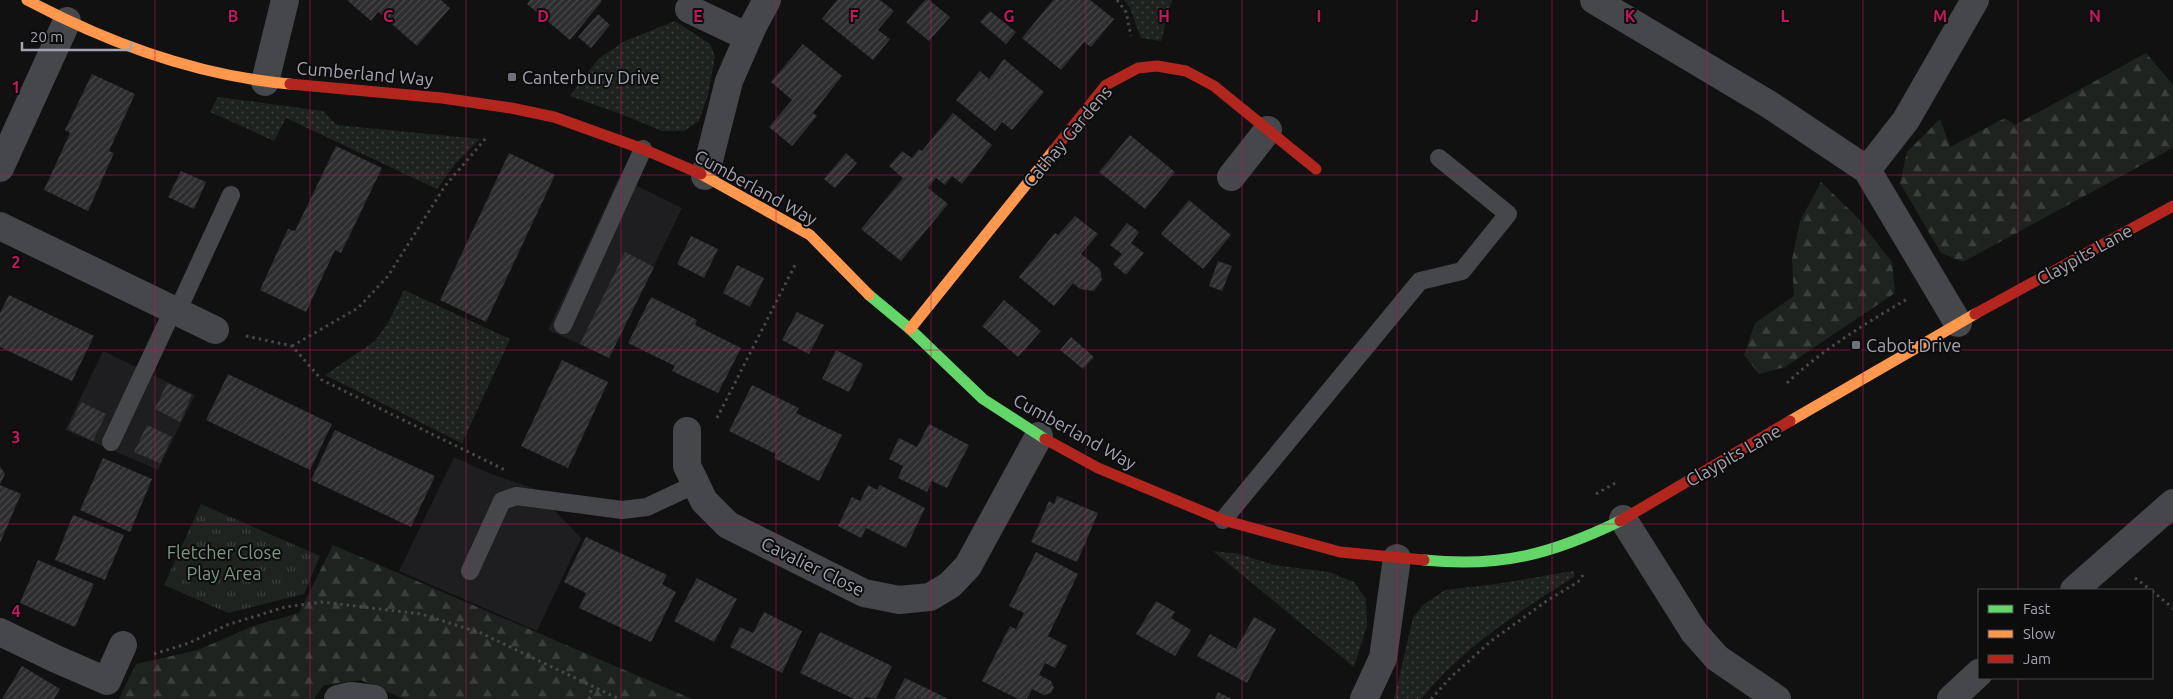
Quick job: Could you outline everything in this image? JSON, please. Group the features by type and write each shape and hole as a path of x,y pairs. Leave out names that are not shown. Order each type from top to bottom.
{"street":[{"name":"Cumberland Way","path":"27,0 67,21 174,62 265,82 442,98 511,108 554,117 643,149 705,176 810,235 866,292 910,329 983,399 1039,436 1098,468 1223,520 1340,552 1397,558"},
{"path":"265,82 285,0"},
{"path":"705,176 729,81 767,0"},
{"path":"1594,0 1770,105 1866,170 1958,323"},
{"path":"1866,170 1906,120 1975,0"},
{"path":"689,9 748,37"},
{"path":"0,168 67,21"},
{"name":"Cathay Gardens","path":"910,329 1106,85 1138,68 1157,66 1186,71 1214,86 1316,169"},
{"path":"1231,177 1268,130"},
{"name":"Claypits Lane","path":"1397,558 1460,564 1518,559 1581,540 1623,519 1958,323 2173,206"},
{"path":"0,226 215,330"},
{"name":"Cavalier Close","path":"686,431 687,466 704,501 728,525 864,593 899,600 930,597 950,586 968,566 1039,436"},
{"path":"2075,589 2173,503"},
{"path":"1623,519 1694,632 1717,658 1777,699"},
{"path":"1364,699 1383,658 1397,558"},
{"path":"0,632 56,659 107,680 123,645"},
{"path":"1951,699 1978,673"},
{"path":"338,699 351,696 374,699"}],"lane":[{"path":"563,325 643,149"},
{"path":"1223,520 1420,281 1462,271 1508,214 1439,158"},
{"path":"112,442 231,195"},
{"path":"470,571 502,501 516,496 622,510 647,507 696,484"}],"path":[{"path":"1117,0 1126,12 1138,68"},
{"path":"292,346 358,308 388,276 445,186 511,108"},
{"path":"716,420 810,235"},
{"path":"215,330 292,346 322,380 507,471"},
{"path":"2153,592 2173,608"},
{"path":"123,645 150,655 189,644 226,625 285,607 322,602 421,614 481,633 619,699"},
{"path":"589,699 592,686"}],"shaded area":[{"path":"619,177 682,208 609,358 548,330"},
{"path":"103,351 195,395 158,470 65,430"},
{"path":"454,457 491,474 533,488 581,538 537,631 399,571"}],"green space":[{"path":"1124,0 1172,0 1161,41 1141,38 1130,8"},
{"path":"675,21 710,44 715,56 708,95 699,121 684,131 662,131 570,96 598,59 625,41"},
{"path":"2146,53 2173,85 2173,148 1963,262 1941,253 1900,183 1907,152 1940,119 1950,147 2005,118 2015,125"},
{"path":"218,97 323,111 337,125 480,139 455,164 437,189 286,118 274,141 210,112"},
{"path":"1821,182 1856,216 1892,262 1895,293 1785,367 1759,374 1744,355 1755,323 1794,296 1792,260 1800,221"},
{"path":"404,290 510,339 462,443 325,375 375,341 389,321"},
{"name":"Fletcher Close Play Area","path":"201,504 320,556 304,594 228,613 164,585"},
{"path":"333,545 692,699 404,699 361,680 324,685 314,699 119,699 136,664 198,650 253,626 299,613"},
{"path":"1213,551 1239,554 1274,565 1329,572 1354,582 1366,599 1367,626 1354,667"},
{"path":"1573,571 1575,576 1513,617 1473,647 1437,680 1421,699 1394,699 1413,618 1423,605 1445,590 1496,584"}],"building":[{"path":"347,0 441,0 450,8 417,46 378,12 371,21"},
{"path":"530,0 602,1 570,40 527,4"},
{"path":"837,0 880,0 894,11 878,30 890,39 873,60 822,19"},
{"path":"925,0 929,0 950,17 929,41 906,22"},
{"path":"1053,0 1090,0 1114,19 1091,47 1084,42 1061,70 1022,38"},
{"path":"990,11 1016,32 1006,44 980,22"},
{"path":"598,14 610,25 591,48 578,37"},
{"path":"803,44 842,76 813,113 817,116 792,146 769,127 792,100 771,82"},
{"path":"1004,59 1044,92 1012,130 1002,122 995,131 956,100 980,71 989,79"},
{"path":"92,74 135,94 109,151 114,153 88,211 44,190 70,133 65,130"},
{"path":"953,113 992,145 962,184 952,176 945,185 936,178 928,188 948,204 901,261 861,229 903,178 889,166 902,151 912,158 919,149 922,151"},
{"path":"1130,135 1175,172 1145,209 1099,172"},
{"path":"336,146 382,168 341,253 335,250 306,312 260,290 288,229 295,231"},
{"path":"509,153 555,175 486,322 440,300"},
{"path":"846,153 857,163 835,188 824,179"},
{"path":"181,171 206,182 194,209 168,197"},
{"path":"1189,200 1231,235 1203,269 1161,234"},
{"path":"1075,216 1098,234 1081,254 1100,269 1102,280 1094,291 1080,289 1073,283 1054,306 1019,277 1055,233 1058,235"},
{"path":"1127,223 1139,232 1131,243 1144,253 1126,275 1113,264 1122,254 1110,245"},
{"path":"691,236 718,249 704,278 677,264"},
{"path":"625,252 654,267 609,358 580,344"},
{"path":"1218,261 1232,266 1222,291 1209,286"},
{"path":"737,265 764,278 750,307 723,293"},
{"path":"9,295 94,336 72,381 0,347 0,313"},
{"path":"651,297 697,320 695,325 741,348 718,393 672,371 675,366 628,343"},
{"path":"1004,300 1041,331 1018,357 982,326"},
{"path":"797,312 824,325 809,354 782,340"},
{"path":"1071,337 1094,357 1083,369 1060,350"},
{"path":"836,350 863,364 849,392 822,379"},
{"path":"562,360 608,382 568,468 521,446"},
{"path":"228,374 332,424 310,470 206,420"},
{"path":"167,383 192,395 180,422 155,409"},
{"path":"752,385 799,408 796,413 842,435 819,481 774,458 776,454 729,431"},
{"path":"81,402 106,414 93,441 68,429"},
{"path":"929,424 969,445 947,488 932,481 927,492 898,478 903,466 889,459 899,438 917,447"},
{"path":"147,425 172,437 160,463 134,452"},
{"path":"335,430 435,476 411,527 311,480"},
{"path":"103,458 152,479 130,532 80,510"},
{"path":"0,466 5,474 0,484"},
{"path":"0,485 21,494 0,543"},
{"path":"868,485 877,490 880,485 925,508 906,548 866,528 861,538 838,526 852,497 860,501"},
{"path":"1057,496 1098,513 1077,562 1031,542 1049,501 1054,504"},
{"path":"73,515 124,535 105,580 55,560"},
{"path":"586,537 667,575 662,584 676,592 651,642 579,608 586,593 564,582"},
{"path":"1036,552 1078,574 1048,636 1067,646 1055,668 1045,663 1039,675 1051,681 1054,688 1051,693 1044,695 1032,689 1027,699 1018,699 982,681 1010,626 1016,629 1024,613 1009,606"},
{"path":"38,560 94,584 75,627 20,603"},
{"path":"697,578 737,599 714,642 674,621"},
{"path":"1156,601 1175,612 1171,618 1191,630 1175,656 1136,634"},
{"path":"764,612 802,631 782,673 730,647 740,627 753,633"},
{"path":"1254,617 1276,629 1247,683 1197,656 1210,634 1236,649"},
{"path":"820,632 892,666 876,699 865,697 864,699 854,699 800,673"},
{"path":"22,666 60,689 54,699 2,699"},
{"path":"905,678 930,690 948,699 894,699"},
{"path":"1218,692 1232,699 1215,699"}],"traffic: fast":[{"path":"869,295 910,329 983,399 1045,439"},
{"path":"1424,560 1477,562 1525,556 1571,542 1620,521"}],"traffic: slow":[{"path":"27,0 89,30 154,55 221,74 290,84"},
{"path":"910,329 1054,150"},
{"path":"701,174 810,235 869,295"},
{"path":"1790,421 1975,314"}],"traffic: jam":[{"path":"1054,150 1106,85 1138,68 1157,66 1186,71 1214,86 1316,169"},
{"path":"290,84 442,98 511,108 554,117 643,149 701,174"},
{"path":"1975,314 2173,206"},
{"path":"1620,521 1790,421"},
{"path":"1045,439 1098,468 1223,520 1340,552 1424,560"}],"place":[{"name":"Canterbury Drive","path":"512,77"},
{"name":"Cabot Drive","path":"1856,345"}]}
